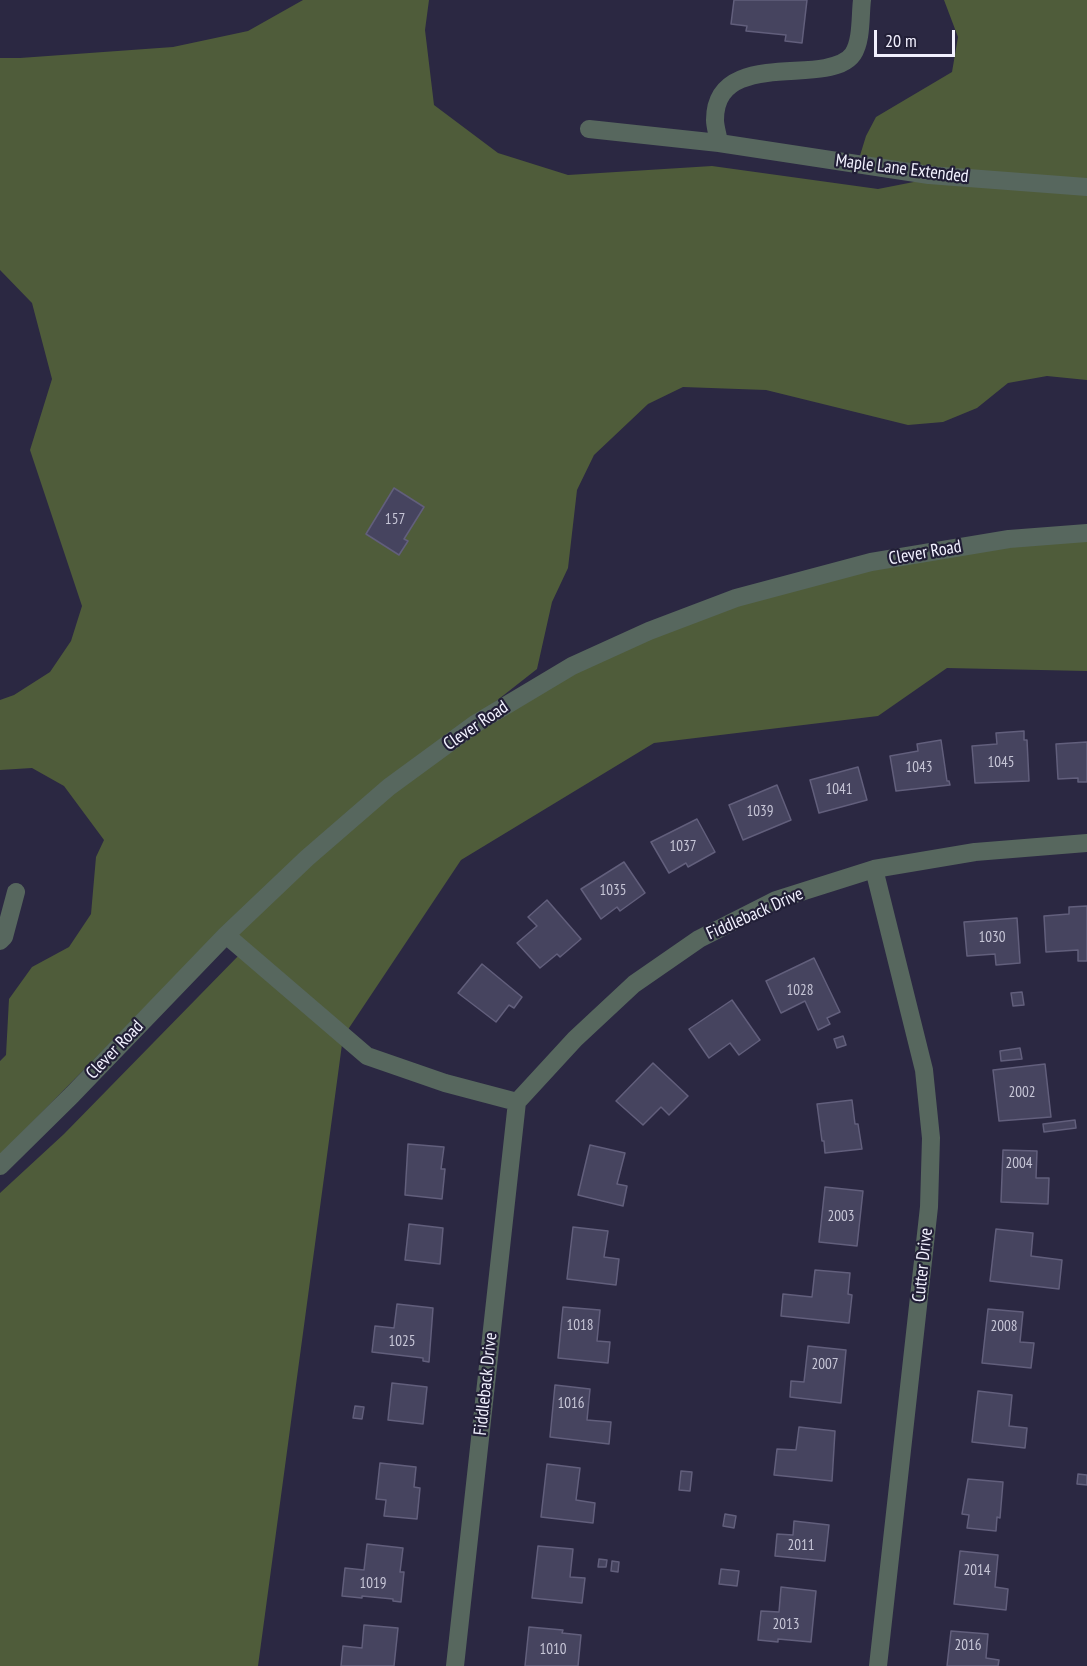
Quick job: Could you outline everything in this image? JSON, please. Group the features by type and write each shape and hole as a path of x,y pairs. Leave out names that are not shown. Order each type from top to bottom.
{"street":[{"path":"719,143 715,119 720,96 733,81 756,74 806,71 846,62 853,54 858,42 862,0"},
{"name":"Maple Lane Extended","path":"589,129 719,143 930,175 1087,187"},
{"name":"Clever Road","path":"0,1166 72,1095 226,935 307,858 389,787 475,724 582,662 649,631 736,598 871,562 1010,539 1087,533"},
{"name":"Fiddleback Drive","path":"455,1666 516,1102 575,1039 634,984 699,939 776,900 874,869 975,852 1087,843"},
{"name":"Cutter Drive","path":"874,869 924,1070 932,1138 930,1207 878,1666"},
{"path":"0,941 4,937 15,892"},
{"path":"226,935 367,1056 445,1083 516,1102"}],"green space":[{"path":"303,0 429,0 425,30 434,105 498,153 568,175 712,166 878,189 929,179 1087,192 1087,380 1047,376 1008,383 977,408 943,422 908,425 766,390 683,387 648,404 594,455 577,490 568,568 552,602 537,669 388,786 220,931 0,1155 0,1061 6,1055 9,999 32,967 69,947 91,914 96,857 104,840 64,786 32,768 0,770 0,700 14,695 50,672 71,641 82,606 30,450 52,379 32,303 0,270 0,58 173,47 248,31"},
{"path":"944,0 1087,0 1087,182 858,162 866,136 876,117 952,72 958,37"},
{"path":"1087,536 1087,671 947,668 878,716 654,743 461,860 345,1034 229,935 309,860 477,726 651,633 873,564"},
{"path":"243,951 343,1037 258,1666 0,1666 0,1193 64,1134"}],"building":[{"path":"734,0 807,0 802,43 785,41 786,35 746,31 747,26 731,24"},
{"path":"394,488 424,507 404,539 408,541 399,555 366,534"},
{"path":"1024,731 1024,740 1027,740 1029,781 975,783 972,746 997,744 996,733"},
{"path":"941,740 947,781 950,785 896,791 890,756 918,751 917,744"},
{"path":"1087,742 1087,782 1078,782 1078,778 1058,779 1056,744"},
{"path":"858,767 867,800 819,813 810,780"},
{"path":"777,785 791,820 743,840 729,805"},
{"path":"697,819 715,852 688,867 686,863 669,873 651,842"},
{"path":"624,862 645,893 620,911 617,907 601,919 581,889"},
{"path":"547,900 581,939 560,957 557,954 540,968 517,943 537,926 528,917"},
{"path":"1087,906 1087,961 1078,961 1078,950 1046,952 1044,916 1069,914 1069,907"},
{"path":"1017,918 1020,963 996,965 995,954 967,956 964,922"},
{"path":"814,958 840,1012 827,1018 830,1024 818,1030 805,1001 781,1013 766,981"},
{"path":"482,964 522,997 514,1008 509,1005 496,1022 458,993"},
{"path":"1022,992 1024,1005 1013,1006 1011,993"},
{"path":"732,1000 760,1040 739,1055 730,1043 709,1058 689,1029"},
{"path":"843,1036 846,1045 837,1048 834,1039"},
{"path":"1020,1048 1022,1059 1001,1061 1000,1051"},
{"path":"653,1063 688,1096 669,1115 661,1107 643,1125 616,1101"},
{"path":"1045,1064 1051,1117 999,1121 993,1070"},
{"path":"852,1100 855,1124 858,1124 862,1149 825,1153 817,1104"},
{"path":"1075,1120 1076,1128 1044,1132 1043,1124"},
{"path":"408,1144 444,1147 441,1169 445,1169 442,1199 405,1195"},
{"path":"590,1145 625,1153 617,1184 627,1186 623,1206 578,1195"},
{"path":"1003,1150 1037,1151 1036,1178 1049,1178 1048,1204 1001,1202"},
{"path":"825,1187 863,1191 857,1246 819,1242"},
{"path":"409,1224 443,1228 440,1264 405,1260"},
{"path":"573,1227 608,1231 604,1257 619,1259 616,1285 567,1279"},
{"path":"996,1229 1033,1233 1031,1256 1062,1260 1059,1289 990,1281"},
{"path":"815,1270 850,1273 848,1294 852,1295 849,1323 781,1316 783,1294 812,1297"},
{"path":"397,1304 433,1308 429,1362 423,1361 423,1358 372,1352 375,1326 394,1328"},
{"path":"563,1307 600,1310 597,1341 610,1342 608,1363 558,1358"},
{"path":"988,1309 1023,1312 1020,1342 1034,1343 1031,1368 982,1363"},
{"path":"808,1346 846,1350 841,1403 790,1397 791,1381 804,1382"},
{"path":"392,1383 427,1387 423,1424 388,1420"},
{"path":"555,1385 590,1389 587,1420 611,1422 609,1444 550,1437"},
{"path":"978,1391 1012,1395 1009,1426 1027,1428 1025,1448 972,1442"},
{"path":"355,1406 364,1407 362,1419 353,1418"},
{"path":"799,1427 835,1431 832,1481 774,1475 777,1449 796,1450"},
{"path":"380,1463 416,1467 414,1487 420,1488 417,1519 384,1516 386,1500 376,1499"},
{"path":"547,1464 580,1468 576,1500 595,1503 593,1523 541,1517"},
{"path":"681,1471 692,1472 690,1491 679,1490"},
{"path":"1078,1474 1087,1475 1087,1485 1077,1484"},
{"path":"968,1479 1003,1482 1000,1518 997,1517 996,1531 967,1528 969,1515 962,1514"},
{"path":"725,1514 736,1516 734,1528 723,1526"},
{"path":"794,1521 829,1525 825,1561 775,1556 777,1534 793,1535"},
{"path":"367,1544 403,1548 400,1572 404,1572 401,1602 393,1601 393,1599 342,1596 345,1568 364,1570"},
{"path":"538,1546 573,1549 570,1577 585,1578 582,1603 532,1598"},
{"path":"960,1551 998,1555 995,1587 1008,1589 1006,1610 954,1604"},
{"path":"599,1559 607,1560 606,1567 598,1567"},
{"path":"612,1561 619,1562 618,1572 611,1571"},
{"path":"721,1569 739,1571 737,1586 719,1584"},
{"path":"781,1587 816,1591 811,1642 758,1640 761,1611 779,1612"},
{"path":"364,1625 398,1628 394,1666 341,1666 343,1646 362,1648"},
{"path":"529,1627 563,1630 562,1633 581,1635 578,1666 525,1666"},
{"path":"951,1631 988,1634 986,1658 999,1660 998,1666 947,1666"}]}
